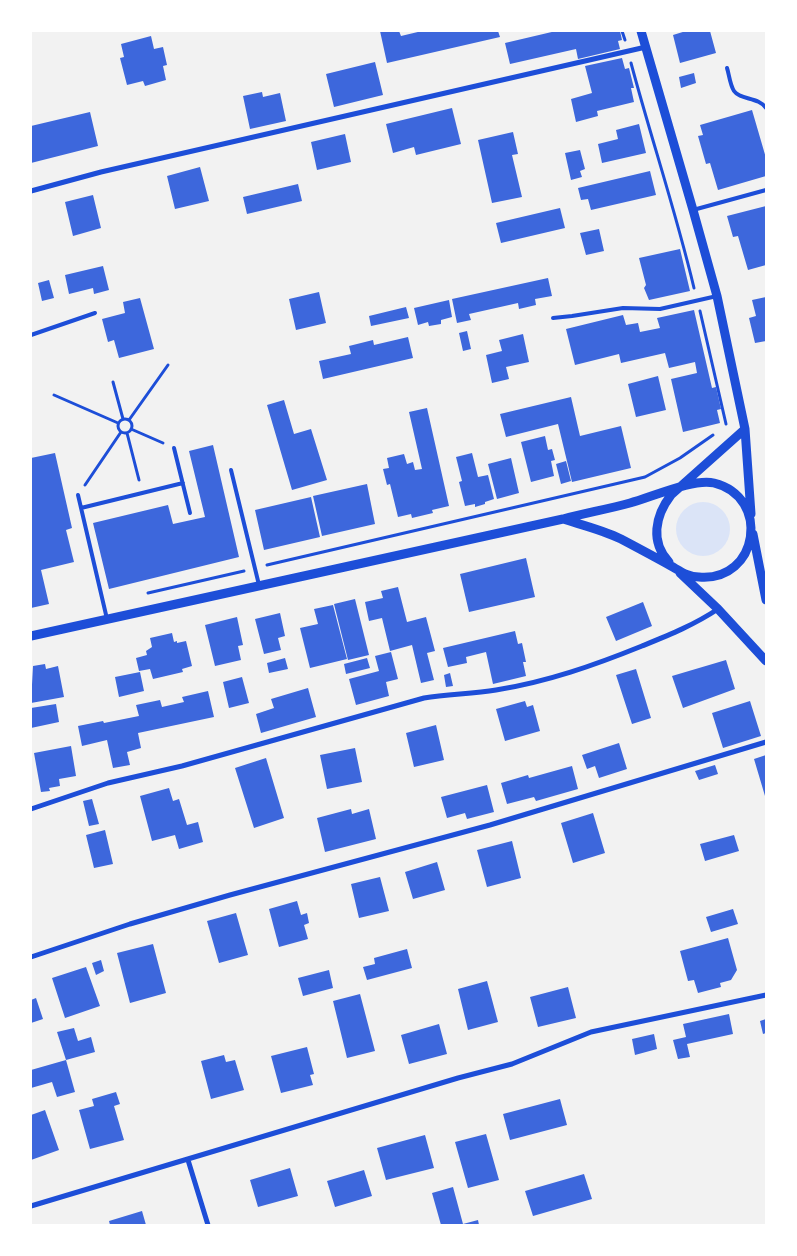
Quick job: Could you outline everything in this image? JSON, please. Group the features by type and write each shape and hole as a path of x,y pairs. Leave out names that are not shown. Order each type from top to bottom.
{"street":[{"path":"563,519 618,538 685,574 697,578 710,578 728,571 742,559 749,548 752,535 745,429 717,296 694,210 641,31"},
{"path":"31,191 101,172 646,47"},
{"path":"745,429 730,440 664,504 658,516 656,530 658,544 664,557 766,661"},
{"path":"31,636 563,519 632,503 700,482 714,483 727,488 739,497 747,509 766,600"},
{"path":"31,809 108,783 182,766 424,698 495,690 538,681 594,665 691,626 718,610"},
{"path":"31,957 130,924 490,825 766,742"},
{"path":"31,1206 458,1078 512,1064 591,1032 766,995"},
{"path":"188,1160 208,1225"}],"lane":[{"path":"727,68 734,91 760,102 766,108"},
{"path":"694,210 766,190"},
{"path":"552,318 623,308 660,310 717,296"},
{"path":"31,335 95,313"},
{"path":"174,448 190,513"},
{"path":"231,470 259,585"},
{"path":"81,508 183,483"},
{"path":"78,495 107,619"}],"path":[{"path":"622,31 654,149 683,242 698,301 726,423 722,429"},
{"path":"129,420 168,365"},
{"path":"113,382 123,419"},
{"path":"54,395 118,423"},
{"path":"118,423 123,419 129,420"},
{"path":"127,433 131,429 132,424 129,420"},
{"path":"118,423 118,428 121,432 127,433"},
{"path":"131,429 174,448"},
{"path":"78,495 121,432"},
{"path":"127,433 143,492"},
{"path":"142,594 645,477 680,458 714,434"}],"shaded area":[{"path":"698,502 708,502 718,506 726,514 730,529 726,544 718,552 708,556 698,556 688,552 680,544 676,534 676,524 680,514 688,506"}],"building":[{"path":"380,31 399,31 401,36 422,31 498,31 500,37 387,63"},
{"path":"556,31 620,31 622,40 618,41 620,49 578,59 576,49 510,64 505,43"},
{"path":"686,31 710,31 716,53 680,63 673,35"},
{"path":"151,36 154,49 163,47 167,65 163,66 166,80 145,86 143,81 127,85 120,58 124,57 121,44"},
{"path":"622,58 625,69 629,68 634,88 631,88 634,102 597,111 598,116 576,122 571,99 592,93 585,66"},
{"path":"375,62 383,95 334,107 326,74"},
{"path":"694,73 696,83 681,88 679,77"},
{"path":"262,92 263,97 280,93 286,121 250,129 243,96"},
{"path":"452,108 461,144 416,155 414,147 393,153 386,124"},
{"path":"752,110 766,158 766,176 718,190 710,163 706,164 698,136 703,135 700,125"},
{"path":"90,112 98,146 31,163 31,126"},
{"path":"639,124 646,153 602,163 598,144 618,139 616,130"},
{"path":"513,132 518,154 512,155 522,197 492,203 478,140"},
{"path":"345,134 351,162 317,170 311,142"},
{"path":"580,150 585,169 580,171 582,177 571,180 565,153"},
{"path":"200,167 209,201 175,209 167,176"},
{"path":"650,171 656,195 591,210 588,199 581,200 578,188"},
{"path":"298,184 302,201 247,214 243,197"},
{"path":"93,195 101,228 73,236 65,202"},
{"path":"766,206 766,265 748,270 738,236 733,237 727,216"},
{"path":"560,208 565,228 501,243 496,223"},
{"path":"599,229 604,251 586,255 580,233"},
{"path":"680,249 690,291 649,300 644,288 646,285 639,258"},
{"path":"103,266 109,290 94,294 93,288 69,294 65,275"},
{"path":"548,278 552,296 535,299 536,305 519,309 518,303 469,314 471,320 457,323 452,299"},
{"path":"49,280 54,298 42,301 38,283"},
{"path":"319,292 326,323 296,330 289,299"},
{"path":"766,297 766,341 755,343 749,318 756,316 752,300"},
{"path":"140,298 154,349 119,358 114,340 108,342 102,319 125,313 123,302"},
{"path":"449,300 452,317 441,320 441,324 429,326 428,322 418,325 414,308"},
{"path":"406,307 409,318 371,326 369,316"},
{"path":"694,310 712,388 716,387 721,409 717,410 720,423 683,432 671,379 697,373 695,362 669,368 665,353 621,363 619,354 575,365 566,329 623,315 626,325 638,323 640,332 660,328 657,318"},
{"path":"467,331 471,349 463,351 459,333"},
{"path":"523,334 529,362 506,367 509,379 492,383 486,355 502,351 499,340"},
{"path":"408,337 413,358 323,379 319,361 351,354 349,346 373,340 374,345"},
{"path":"658,376 666,410 636,417 628,384"},
{"path":"571,397 580,436 621,426 631,468 572,482 558,424 506,437 500,414"},
{"path":"284,400 294,434 311,429 327,480 292,490 267,405"},
{"path":"427,408 449,506 432,510 433,513 412,518 411,514 398,517 390,484 387,485 383,469 389,468 387,458 404,454 407,464 413,462 415,470 422,469 409,412"},
{"path":"545,436 548,450 552,449 555,460 551,461 554,476 531,482 521,442"},
{"path":"213,445 239,557 109,589 93,523 168,505 173,524 205,517 189,451"},
{"path":"55,453 72,528 66,530 74,562 41,570 49,604 31,608 31,458"},
{"path":"472,453 478,477 488,475 494,499 475,507 475,504 465,506 459,482 462,481 456,457"},
{"path":"511,458 519,493 497,499 488,464"},
{"path":"566,461 571,481 561,484 556,464"},
{"path":"367,484 375,524 322,536 313,496"},
{"path":"311,497 320,537 264,550 255,510"},
{"path":"526,558 535,597 469,612 460,574"},
{"path":"398,587 407,622 426,617 435,651 427,653 434,680 421,683 412,645 390,651 382,618 369,621 365,602 383,598 381,591"},
{"path":"355,599 369,655 348,660 334,604"},
{"path":"643,602 652,626 616,641 606,617"},
{"path":"333,605 347,659 310,668 300,628 318,624 314,609"},
{"path":"280,613 285,636 278,638 281,650 264,654 255,619"},
{"path":"237,617 243,645 238,646 241,660 215,666 205,625"},
{"path":"515,631 518,644 522,643 526,662 523,662 526,676 493,684 486,652 466,657 467,663 448,667 443,648"},
{"path":"172,633 174,642 186,641 192,666 182,669 183,672 153,679 150,669 139,671 136,658 147,655 146,651 152,647 150,638"},
{"path":"391,652 398,679 386,682 389,696 356,705 349,679 379,671 375,656"},
{"path":"285,658 288,669 269,673 267,663"},
{"path":"367,658 370,668 346,674 344,664"},
{"path":"726,660 735,689 683,708 672,676"},
{"path":"45,664 46,669 58,666 64,697 31,703 33,666"},
{"path":"636,669 651,718 632,724 616,675"},
{"path":"140,672 144,691 119,697 115,677"},
{"path":"450,673 453,686 446,687 444,675"},
{"path":"242,677 249,703 229,708 223,682"},
{"path":"308,688 316,717 261,733 256,714 274,708 271,699"},
{"path":"208,691 214,717 138,733 141,748 127,752 130,765 113,768 107,740 82,746 78,726 139,716 136,705 160,700 162,707 184,702 182,697"},
{"path":"525,701 527,707 533,705 540,731 505,741 496,709"},
{"path":"750,701 761,736 723,748 712,713"},
{"path":"56,704 59,722 31,728 31,708"},
{"path":"436,725 444,760 414,767 406,733"},
{"path":"619,743 627,769 599,778 595,766 587,769 582,755"},
{"path":"71,746 76,776 59,779 60,786 49,788 50,791 41,792 34,753"},
{"path":"355,748 362,782 327,789 320,755"},
{"path":"766,755 766,796 765,796 754,759"},
{"path":"266,758 284,818 254,828 235,768"},
{"path":"715,765 718,774 699,780 695,771"},
{"path":"572,766 578,789 536,801 534,797 507,804 501,783 528,775 529,778"},
{"path":"487,785 494,812 467,819 465,813 447,818 441,797"},
{"path":"169,788 173,801 179,799 187,825 198,822 203,842 179,849 175,835 152,841 140,796"},
{"path":"92,799 99,824 89,826 83,801"},
{"path":"351,809 352,814 369,809 376,839 325,852 317,818"},
{"path":"593,813 605,853 573,863 561,823"},
{"path":"105,830 113,864 94,868 86,835"},
{"path":"734,835 739,851 705,861 700,844"},
{"path":"512,841 521,878 487,887 477,850"},
{"path":"437,862 445,890 413,899 405,872"},
{"path":"380,877 389,911 359,918 351,884"},
{"path":"297,901 301,915 307,913 309,923 304,925 308,939 279,947 269,909"},
{"path":"733,909 738,924 711,932 706,917"},
{"path":"236,913 248,955 219,963 207,921"},
{"path":"728,938 737,970 731,980 720,983 721,987 698,993 694,980 688,981 680,951"},
{"path":"153,944 166,993 130,1003 117,953"},
{"path":"407,949 412,968 367,980 363,967 375,964 374,958"},
{"path":"101,960 104,971 96,975 92,963"},
{"path":"86,967 100,1006 65,1018 52,978"},
{"path":"329,970 333,988 303,996 298,978"},
{"path":"487,981 498,1022 468,1030 458,989"},
{"path":"568,987 576,1018 538,1027 530,997"},
{"path":"360,994 375,1051 347,1058 333,1001"},
{"path":"36,998 43,1019 31,1023 31,1000"},
{"path":"729,1014 733,1034 687,1044 690,1057 678,1059 673,1040 686,1037 683,1024"},
{"path":"766,1019 766,1033 763,1034 760,1021"},
{"path":"439,1024 447,1054 409,1064 401,1035"},
{"path":"74,1028 78,1041 91,1037 95,1052 66,1060 57,1032"},
{"path":"654,1034 657,1049 635,1055 632,1039"},
{"path":"307,1047 314,1074 310,1075 313,1085 281,1093 271,1056"},
{"path":"224,1055 226,1062 235,1060 244,1090 211,1099 201,1061"},
{"path":"66,1060 75,1092 57,1097 52,1082 31,1088 31,1070"},
{"path":"116,1092 120,1104 114,1106 124,1140 90,1149 79,1110 94,1106 92,1099"},
{"path":"560,1099 567,1125 510,1140 503,1114"},
{"path":"45,1110 59,1150 31,1160 31,1115"},
{"path":"486,1134 499,1180 468,1188 455,1142"},
{"path":"425,1135 434,1168 386,1180 377,1148"},
{"path":"290,1168 298,1196 258,1207 250,1180"},
{"path":"364,1170 372,1196 335,1207 327,1181"},
{"path":"584,1174 592,1199 533,1216 525,1191"},
{"path":"453,1187 463,1224 478,1220 479,1225 441,1225 432,1193"},
{"path":"142,1211 146,1225 110,1225 109,1221"}]}
